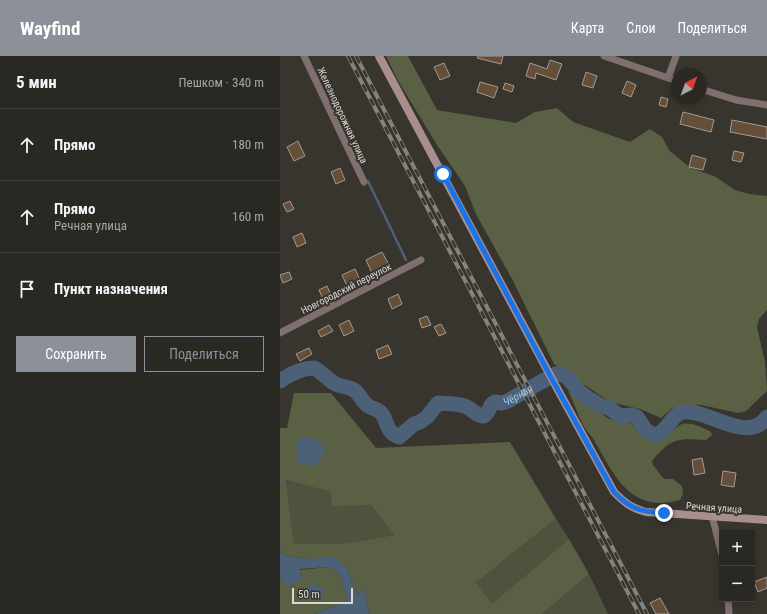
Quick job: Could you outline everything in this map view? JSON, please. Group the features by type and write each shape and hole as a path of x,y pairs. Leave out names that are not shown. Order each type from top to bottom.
{"street":[{"name":"Железнодорожная улица","path":"304,56 364,182"},
{"name":"Речная улица","path":"379,56 614,492 622,501 633,508 646,512 767,520"},
{"path":"604,56 671,79"},
{"path":"668,78 676,56"},
{"path":"707,91 736,100 767,105"},
{"name":"Новгородский переулок","path":"280,333 421,260"},
{"path":"712,516 719,543"},
{"path":"728,602 729,614"}],"green space":[{"path":"386,56 408,56 437,110 516,123 535,112 557,108 573,122 630,142 650,129 662,137 669,150 689,167 716,177 735,190 749,194 767,196 767,310 759,319 757,327 765,362 767,391 746,411 738,413 701,405 687,405 672,408 661,418 640,409 610,402 554,364 513,281 476,214 465,186 437,145 397,79"},
{"path":"568,391 576,394 609,419 631,423 641,434 650,439 654,440 666,435 679,425 683,424 701,427 711,432 712,435 706,440 688,439 675,441 664,448 652,461 653,465 663,478 673,479 682,486 683,494 680,500 663,503 648,501 636,496 626,488 617,478 594,440 584,427"},
{"path":"294,393 331,393 376,448 510,442 556,519 476,583 492,604 569,539 589,574 542,614 369,614 364,588 357,595 346,567 333,557 308,559 282,555 280,548 280,428 287,428","holes":["286,480 330,492 332,507 371,505 394,535 342,544 294,544"]},
{"path":"286,480 330,492 332,507 371,505 394,535 342,544 294,544"},
{"path":"556,519 569,539 492,605 476,583"},
{"path":"328,567 340,573 348,600 315,614 280,614 280,575 282,581 301,576 300,570"},
{"path":"589,574 608,614 542,614"}],"water":[{"path":"306,436 317,440 325,449 316,466 298,463 296,441"},
{"path":"280,548 282,555 308,559 333,556 346,567 357,595 364,588 369,614 315,614 348,600 340,573 328,567 300,569 301,580 290,585 282,581 280,575"},
{"path":"312,583 325,590 321,598 311,599 300,594"}],"building":[{"path":"478,56 503,56 501,64 477,58"},
{"path":"550,60 562,64 556,80 536,73 535,79 526,76 530,63 547,69"},
{"path":"444,63 450,76 440,80 434,67"},
{"path":"586,72 597,76 593,88 582,85"},
{"path":"627,81 636,85 631,97 622,93"},
{"path":"480,82 498,87 494,98 477,92"},
{"path":"505,83 514,86 512,92 503,89"},
{"path":"661,97 668,99 666,107 659,105"},
{"path":"683,112 714,120 711,132 680,124"},
{"path":"732,120 767,127 767,139 730,132"},
{"path":"298,141 305,156 294,161 287,147"},
{"path":"734,151 744,153 741,162 732,160"},
{"path":"692,155 706,159 703,170 689,167"},
{"path":"340,168 345,180 336,184 331,172"},
{"path":"290,201 294,209 287,212 283,204"},
{"path":"302,233 306,243 297,247 293,237"},
{"path":"382,252 389,265 372,273 366,260"},
{"path":"355,269 360,280 347,286 342,275"},
{"path":"289,272 292,279 283,283 280,275"},
{"path":"327,286 331,295 323,299 319,290"},
{"path":"398,294 402,304 392,309 388,299"},
{"path":"427,316 431,325 422,328 419,319"},
{"path":"349,320 354,331 344,336 339,325"},
{"path":"441,324 446,333 439,336 434,327"},
{"path":"329,325 333,331 321,337 318,331"},
{"path":"388,345 392,354 379,359 376,350"},
{"path":"309,348 312,354 300,361 296,354"},
{"path":"702,458 705,473 694,475 692,460"},
{"path":"723,471 736,473 734,487 721,485"},
{"path":"767,577 767,588 758,592 755,582"},
{"path":"660,598 669,614 656,614 650,603"}],"waterway":[{"path":"368,181 406,260"},
{"name":"Чёрная","path":"280,381 296,372 314,368 334,383 352,389 356,392 367,405 382,414 388,428 399,437 414,424 427,417 438,403 464,406 475,413 484,416 495,402 502,403 508,401 556,374 561,374 567,377 580,392 588,398 602,406 609,408 620,416 632,415 637,417 645,429 650,433 657,435 665,429 676,415 684,412 704,415 727,424 749,428 759,425 767,417"}],"railway":[{"path":"348,56 639,614"},
{"path":"356,56 647,614"}],"route":[{"path":"443,174 547,370 614,492 622,501 633,508 646,512 664,513"}]}
